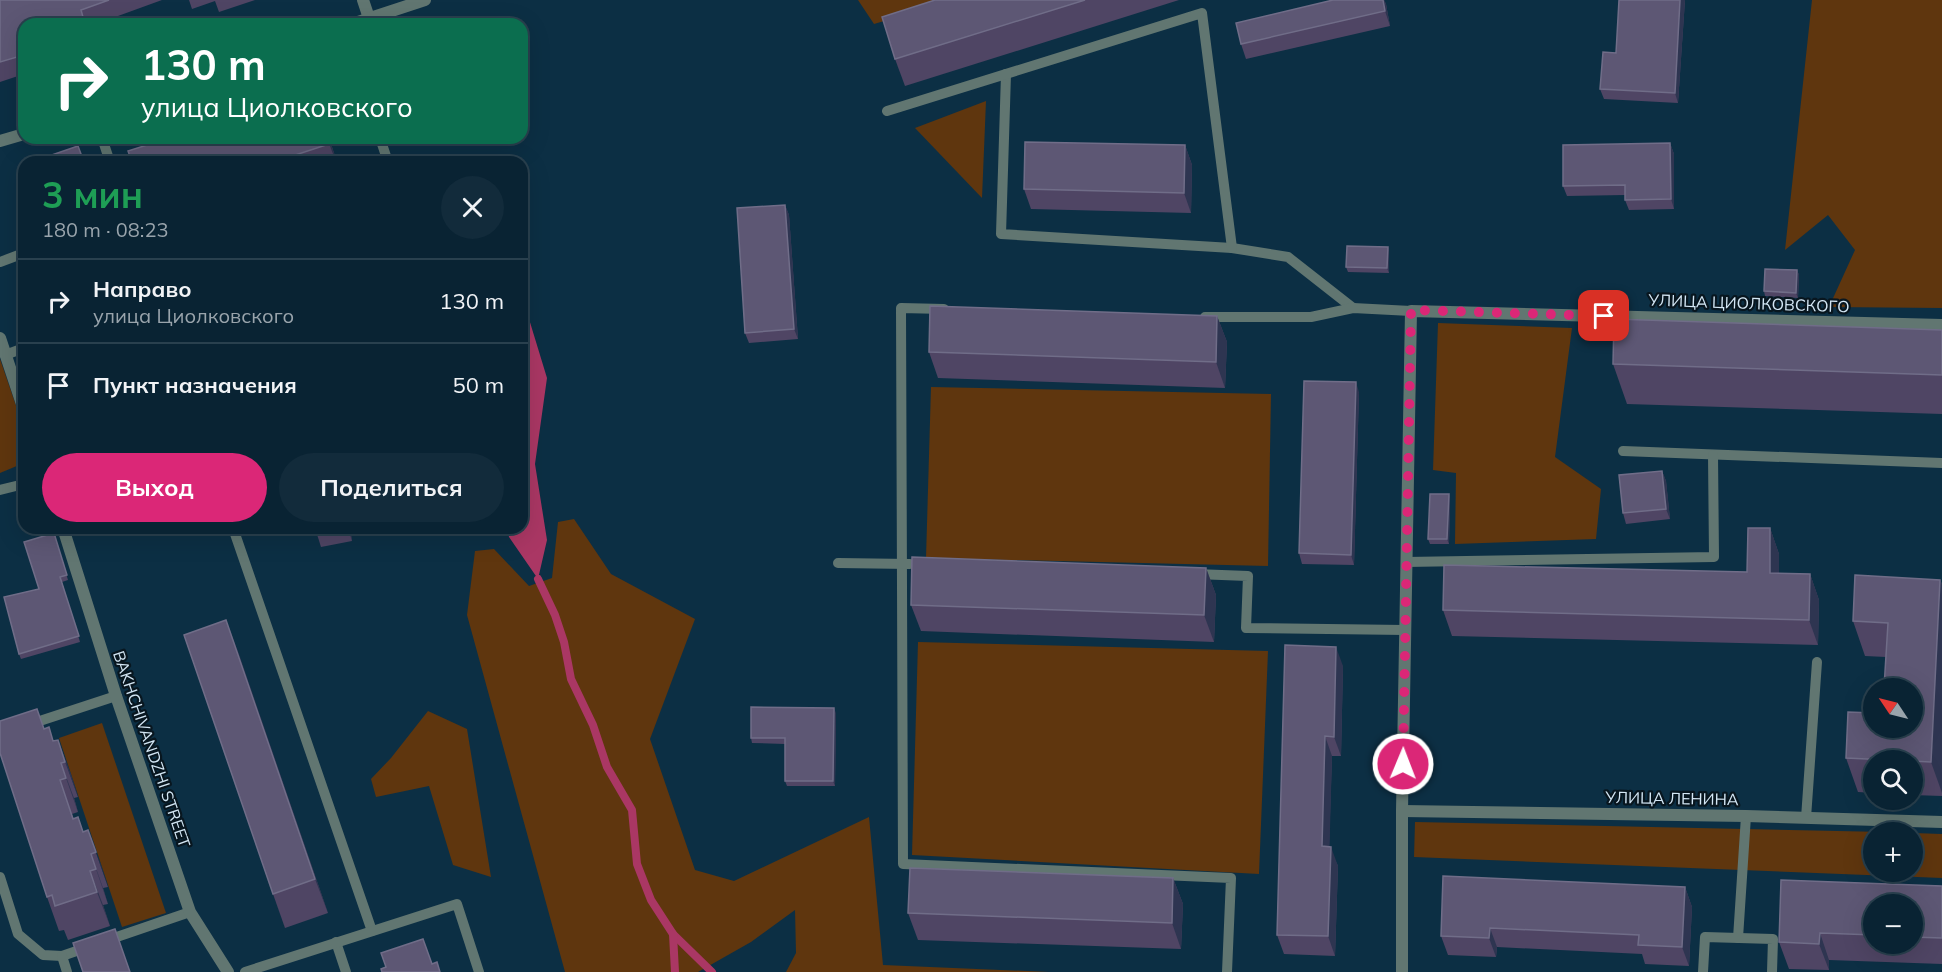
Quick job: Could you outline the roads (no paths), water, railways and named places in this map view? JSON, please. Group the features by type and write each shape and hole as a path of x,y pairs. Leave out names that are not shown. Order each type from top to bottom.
{"street":[{"path":"363,0 369,18 425,0"},
{"path":"0,141 18,136"},
{"path":"1402,972 1402,811 1411,310"},
{"name":"УЛИЦА ЦИОЛКОВСКОГО","path":"1411,310 1942,325"},
{"path":"0,338 18,393"},
{"name":"BAKHCHIVANDZHI STREET","path":"65,534 116,696 190,912 228,972"},
{"name":"УЛИЦА ЛЕНИНА","path":"1402,811 1746,816 1942,822"}],"lane":[{"path":"887,111 1202,13 1232,248"},
{"path":"1006,74 1001,234 1232,248 1288,257 1353,308"},
{"path":"0,262 18,255"},
{"path":"958,309 901,308 903,864 1231,878 1227,972"},
{"path":"1198,316 1311,317 1353,308 1411,310"},
{"path":"5,355 18,350"},
{"path":"1623,451 1942,463"},
{"path":"1406,562 1714,557 1713,455"},
{"path":"0,490 18,486"},
{"path":"235,534 372,931"},
{"path":"838,563 923,565"},
{"path":"1187,574 1248,576 1246,628 1405,630"},
{"path":"1806,818 1817,662"},
{"path":"0,734 116,696"},
{"path":"1738,938 1746,816"},
{"path":"0,877 18,934 43,955 62,956 190,912"},
{"path":"245,972 457,904 479,972"},
{"path":"1703,972 1705,937 1773,939 1772,972"},
{"path":"336,942 346,972"},
{"path":"62,956 67,972"}],"waterway":[{"path":"538,579 555,615 564,642 571,679 593,725 607,767 632,810 637,864 651,900 673,934 712,972"},
{"path":"673,934 675,972"}]}
